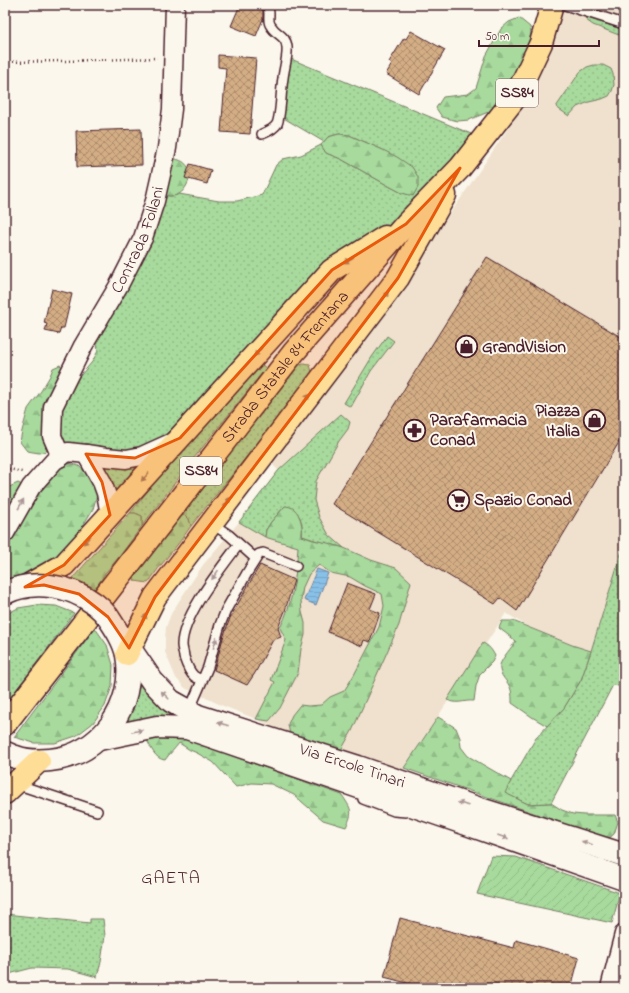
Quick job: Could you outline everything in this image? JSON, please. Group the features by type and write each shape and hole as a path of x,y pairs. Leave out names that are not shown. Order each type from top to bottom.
{"main road":[{"name":"Strada Statale 84 Frentana","path":"5,724 294,352 406,224 460,168 515,98 541,43 552,5"},
{"path":"128,651 155,597 398,278 460,168"},
{"path":"15,590 64,565 332,270 406,224"},
{"path":"10,788 39,761"}],"street":[{"name":"Contrada Follani","path":"61,457 52,436 53,407 83,346 119,285 143,238 155,201 168,141 172,110 175,5"},
{"path":"5,533 30,487 54,461 68,452 106,458 135,458 152,452 180,438"},
{"path":"86,454 102,482 110,515"},
{"name":"Via Ercole Tinari","path":"15,590 44,585 62,588 79,594 95,604 112,622 120,634 128,651 152,681 172,701 198,716 624,855"},
{"name":"Via Ercole Tinari","path":"5,753 17,758 39,761 60,759 81,751 99,739 114,721 124,700 128,678 128,651"},
{"name":"Via Ercole Tinari","path":"99,739 157,726 186,728 624,879"},
{"path":"610,988 624,934"}],"lane":[{"path":"262,134 269,132 277,125 287,53 287,46 284,37 270,26 268,5"},
{"path":"565,5 624,24"},
{"path":"211,523 229,535 256,559"},
{"path":"202,680 194,676 185,660 182,645 184,631 189,618 214,576 239,544"},
{"path":"189,711 208,667 220,625 226,610 259,554 263,553 296,566"},
{"path":"258,752 280,766 330,787"},
{"path":"10,788 97,811"},
{"path":"357,797 394,811 411,812 427,810"}],"path":[{"path":"5,62 173,57"}],"highlighted area":[{"path":"460,168 398,278 155,597 129,648 108,617 79,594 44,585 25,587 64,565 110,515 102,482 86,454 135,458 180,438 332,270 406,224"}],"shaded area":[{"path":"565,5 624,5 624,28 592,17 591,19 587,18 593,25 624,37 624,544 591,651 572,645 525,625 506,613 402,771 290,735 185,688 176,678 165,652 166,627 171,614 203,565 239,522 278,470 272,464 309,410 461,198 524,105 548,53"}],"green space":[{"path":"519,18 530,27 531,33 528,45 505,95 493,110 469,120 458,121 442,117 436,108 443,97 468,94 476,88 486,56 501,29 509,22"},
{"path":"587,18 624,30 624,37 593,25 586,20"},
{"path":"291,59 476,136 419,202 383,230 216,384 154,446 141,453 62,448 58,417 75,382 92,362 98,351 96,338 163,195 171,196 179,194 219,201 237,201 262,195 276,165 283,159 301,155 321,145 326,153 341,159 402,193 413,195 383,150 349,135 339,134 328,137 324,142 282,117"},
{"path":"603,65 611,69 614,85 612,91 609,96 577,107 569,116 556,107 580,72 587,67"},
{"path":"339,134 349,135 383,150 412,167 418,177 418,187 413,196 402,193 341,159 326,153 321,145 328,137"},
{"path":"170,158 178,159 183,162 187,165 191,172 189,181 184,190 173,196 163,195"},
{"path":"387,336 394,341 371,371 351,407 344,403 372,357"},
{"path":"257,361 266,368 142,526 142,516 135,513 130,513"},
{"path":"60,365 67,370 50,450 39,453 27,451 20,442 28,409 41,391 53,368"},
{"path":"298,365 310,365 312,376 191,526 189,519 177,517"},
{"path":"341,414 350,422 348,429 339,441 316,481 314,500 319,517 329,535 344,548 302,536 302,526 299,516 285,506 271,522 266,530 265,537 239,522 279,470"},
{"path":"146,462 115,505 102,465"},
{"path":"69,463 79,466 95,483 97,495 93,509 82,527 54,564 5,585 5,545 27,502 49,477 61,467"},
{"path":"18,483 26,487 5,525 5,489"},
{"path":"285,506 293,508 300,518 302,536 344,548 371,560 396,568 411,582 399,625 352,731 340,752 290,735 288,724 292,715 300,705 321,705 330,697 344,691 379,627 384,606 382,594 350,577 331,573 319,565 309,574 303,587 301,600 305,623 305,635 301,649 298,673 280,708 269,721 256,719 275,682 271,680 286,640 280,628 291,599 295,578 298,547 265,537 266,530 271,522"},
{"path":"130,513 135,513 142,516 142,526 106,572 95,589 72,579"},
{"path":"185,515 189,519 191,526 181,541 158,568 148,583 135,581 133,576 177,517"},
{"path":"624,544 624,687 613,685 551,803 528,804 504,793 536,738 564,708 581,680"},
{"path":"37,605 56,606 74,613 5,705 5,615 18,608"},
{"path":"502,621 513,621 572,645 591,651 581,680 564,708 547,726 512,703 511,690 502,675 500,665 516,641 499,628"},
{"path":"95,628 107,645 113,665 112,686 105,706 93,723 76,736 55,743 34,743 14,737"},
{"path":"483,643 490,648 495,656 492,662 480,674 476,686 474,701 458,702 447,700"},
{"path":"139,679 158,703 182,721 128,723 127,721 135,701"},
{"path":"438,717 456,728 460,738 461,747 468,756 511,781 505,793 528,804 551,803 562,810 573,814 615,815 618,822 614,834 606,841 565,824 404,768"},
{"path":"158,732 180,737 342,795 348,804 351,814 346,827 323,820 294,795 271,784 252,783 236,787 213,762 179,743 165,760 159,758 154,753 147,740"},
{"path":"491,856 516,857 620,893 612,923 477,894"},
{"path":"5,914 90,923 90,919 103,919 105,936 97,977 68,969 32,968 5,975"}],"water":[{"path":"317,569 328,573 316,605 304,600"}],"building":[{"path":"240,5 250,5 263,10 263,19 256,36 231,26"},
{"path":"411,31 445,50 419,94 386,74 392,64 389,62 404,38 406,39"},
{"path":"218,55 256,58 250,134 221,132 226,68 218,67"},
{"path":"141,129 142,165 77,167 76,131"},
{"path":"190,164 211,170 207,184 185,178"},
{"path":"487,257 624,339 624,434 517,611 500,598 495,604 332,504"},
{"path":"52,289 72,294 64,328 61,328 59,334 45,331 47,324 44,323"},
{"path":"260,565 294,580 285,611 278,628 281,637 273,640 247,685 214,670 230,618"},
{"path":"347,583 376,594 370,609 380,613 370,642 364,640 362,646 328,632"},
{"path":"400,918 514,948 516,940 579,958 571,988 426,988 384,977"}],"place":[{"name":"GrandVision","path":"466,347"},
{"name":"Piazza Italia","path":"595,421"},
{"name":"Parafarmacia Conad","path":"414,430"},
{"name":"Spazio Conad","path":"459,500"}],"district":[{"name":"GAETA","path":"171,879"}]}
